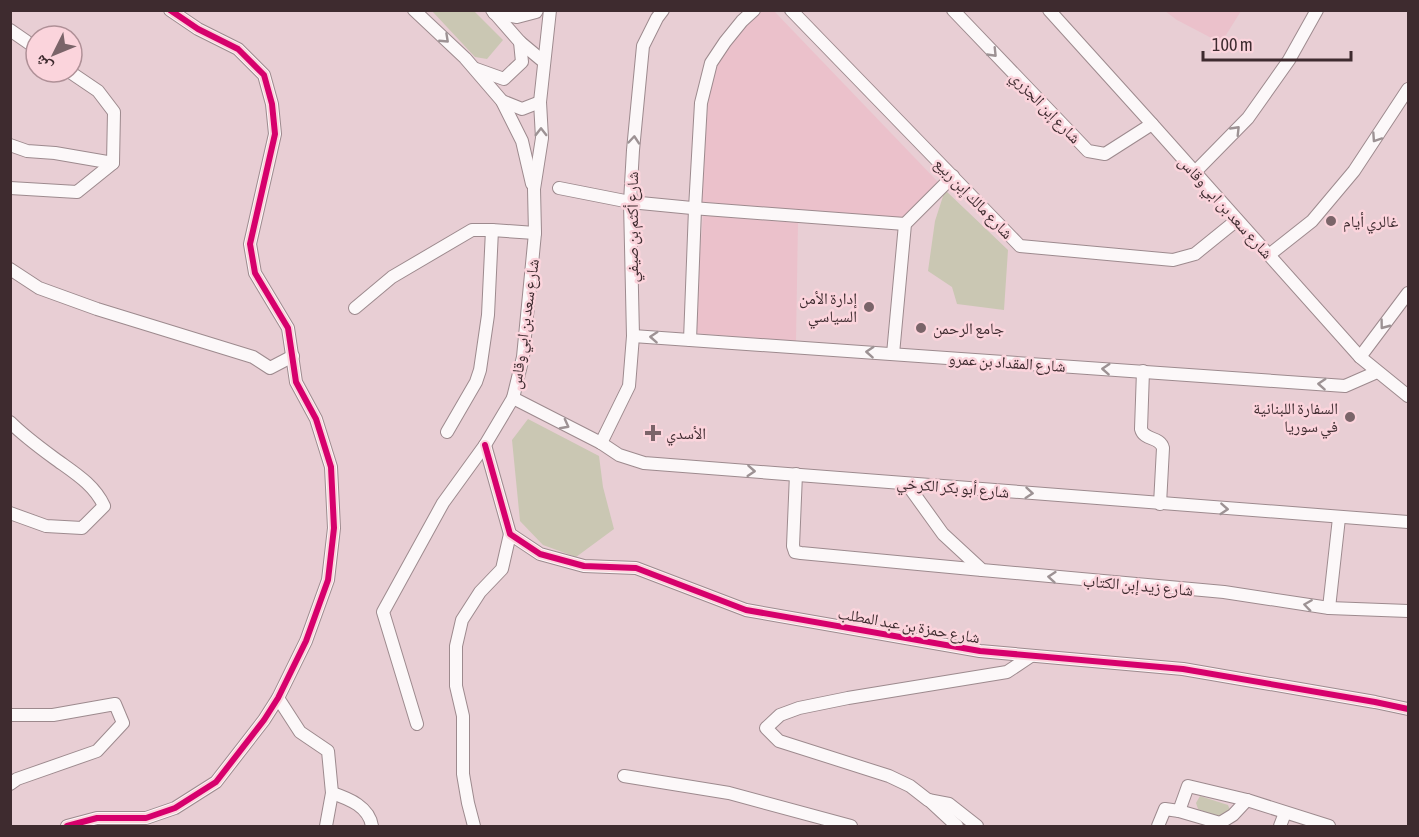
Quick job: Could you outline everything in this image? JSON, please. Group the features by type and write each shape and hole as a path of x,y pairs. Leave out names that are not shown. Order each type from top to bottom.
{"street":[{"path":"67,826 97,818 146,818 175,808 216,782 264,720 278,698 306,640 328,580 334,528 331,467 316,419 296,382 288,328 255,273 250,244 275,134 272,104 264,75 238,49 198,29 170,10"},
{"path":"414,10 475,69 502,100 522,141 534,189"},
{"path":"493,12 517,17 537,10"},
{"name":"شارع سعد بن ابي وقاس","path":"417,724 382,612 443,503 485,445 513,398 522,357 536,233 534,189 542,138 540,102 550,10"},
{"name":"شارع أكثم بن صيفي","path":"601,443 629,386 633,336 630,202 633,150 643,46 663,10"},
{"path":"690,340 701,103 711,63 742,21 754,10"},
{"name":"شارع مالك إبن ربيع","path":"791,10 1020,246 1173,260 1195,254 1237,220"},
{"name":"شارع إبن الجزري","path":"953,10 1088,151 1106,154 1152,124"},
{"name":"شارع سعد بن ابي وقاس","path":"1049,10 1360,357 1408,396"},
{"path":"1195,172 1248,118 1289,60 1317,10"},
{"path":"493,12 520,42 544,62"},
{"path":"10,30 24,40"},
{"path":"475,69 504,79 522,62 520,42"},
{"path":"84,82 98,92 114,112 113,163"},
{"path":"1269,255 1312,221 1354,171 1408,89"},
{"path":"502,100 522,109 540,102"},
{"path":"10,145 27,151 55,153 113,163"},
{"path":"10,188 77,192 113,163"},
{"path":"893,354 905,224 952,176"},
{"path":"559,188 630,202 695,209 905,224"},
{"path":"355,308 392,277 472,230 536,233"},
{"path":"447,432 476,382 480,370 488,315 492,230"},
{"path":"10,269 39,288 98,309 253,357 270,368 293,356"},
{"path":"1360,357 1408,293"},
{"name":"شارع المقداد بن عمرو","path":"633,336 1345,386 1377,372"},
{"path":"1143,371 1141,433 1158,441 1163,448 1160,504"},
{"name":"شارع أبو بكر الكرخي","path":"513,398 620,455 644,463 1408,522"},
{"path":"10,422 84,480 100,497 104,506 82,528 46,526 10,513"},
{"path":"474,826 463,774 462,716 456,686 456,646 462,620 480,592 502,569 510,534 485,445"},
{"name":"شارع زيد إبن الكتاب","path":"796,474 793,546 795,552 1224,592 1329,608 1408,611"},
{"path":"907,484 943,534 982,570"},
{"path":"1329,608 1339,518"},
{"name":"شارع حمزة بن عبد المطلب","path":"510,534 540,554 584,566 636,568 746,610 980,651 1182,669 1408,709"},
{"path":"957,826 910,786 889,776 778,741 766,728 780,715 799,708 1007,672 1031,656"},
{"path":"278,698 300,732 328,752 332,793 326,826"},
{"path":"10,714 53,715 115,704 123,723 96,751 17,779 10,784"},
{"path":"624,776 729,793 851,826"},
{"path":"1179,811 1188,786 1247,800 1321,825"},
{"path":"332,793 357,804 368,813 372,826"},
{"path":"928,800 949,804 977,826"},
{"path":"1158,826 1165,809 1220,823 1233,815 1247,800"},
{"path":"1280,826 1285,813"}],"shaded area":[{"path":"432,11 474,11 503,40 487,59 475,57"},
{"path":"759,11 774,11 938,182 905,218 700,202 710,83 721,51"},
{"path":"1165,11 1241,11 1221,43 1177,20"},
{"path":"945,190 1008,250 1004,310 957,304 952,287 928,271 935,221"},
{"path":"703,215 798,223 796,341 694,333"},
{"path":"528,419 599,456 603,487 614,529 576,557 543,545 520,521 512,440"},
{"path":"1200,796 1228,805 1230,810 1220,818 1198,809 1196,803"}],"cycle path":[{"path":"67,826 97,818 146,818 175,808 216,782 264,720 278,698 306,641 328,580 334,528 331,467 316,419 296,382 288,328 255,273 250,244 275,134 272,104 264,75 238,49 198,29 170,10"},
{"path":"485,445 510,534 540,554 584,566 636,568 746,610 980,651 1183,669 1408,709"}],"place":[{"name":"غالري أيام","path":"1331,221"},
{"name":"إدارة الأمن السياسي","path":"869,307"},
{"name":"جامع الرحمن","path":"921,328"},
{"name":"السفارة اللبنانية في سوريا","path":"1350,417"},
{"name":"الأسدي","path":"653,433"}]}
